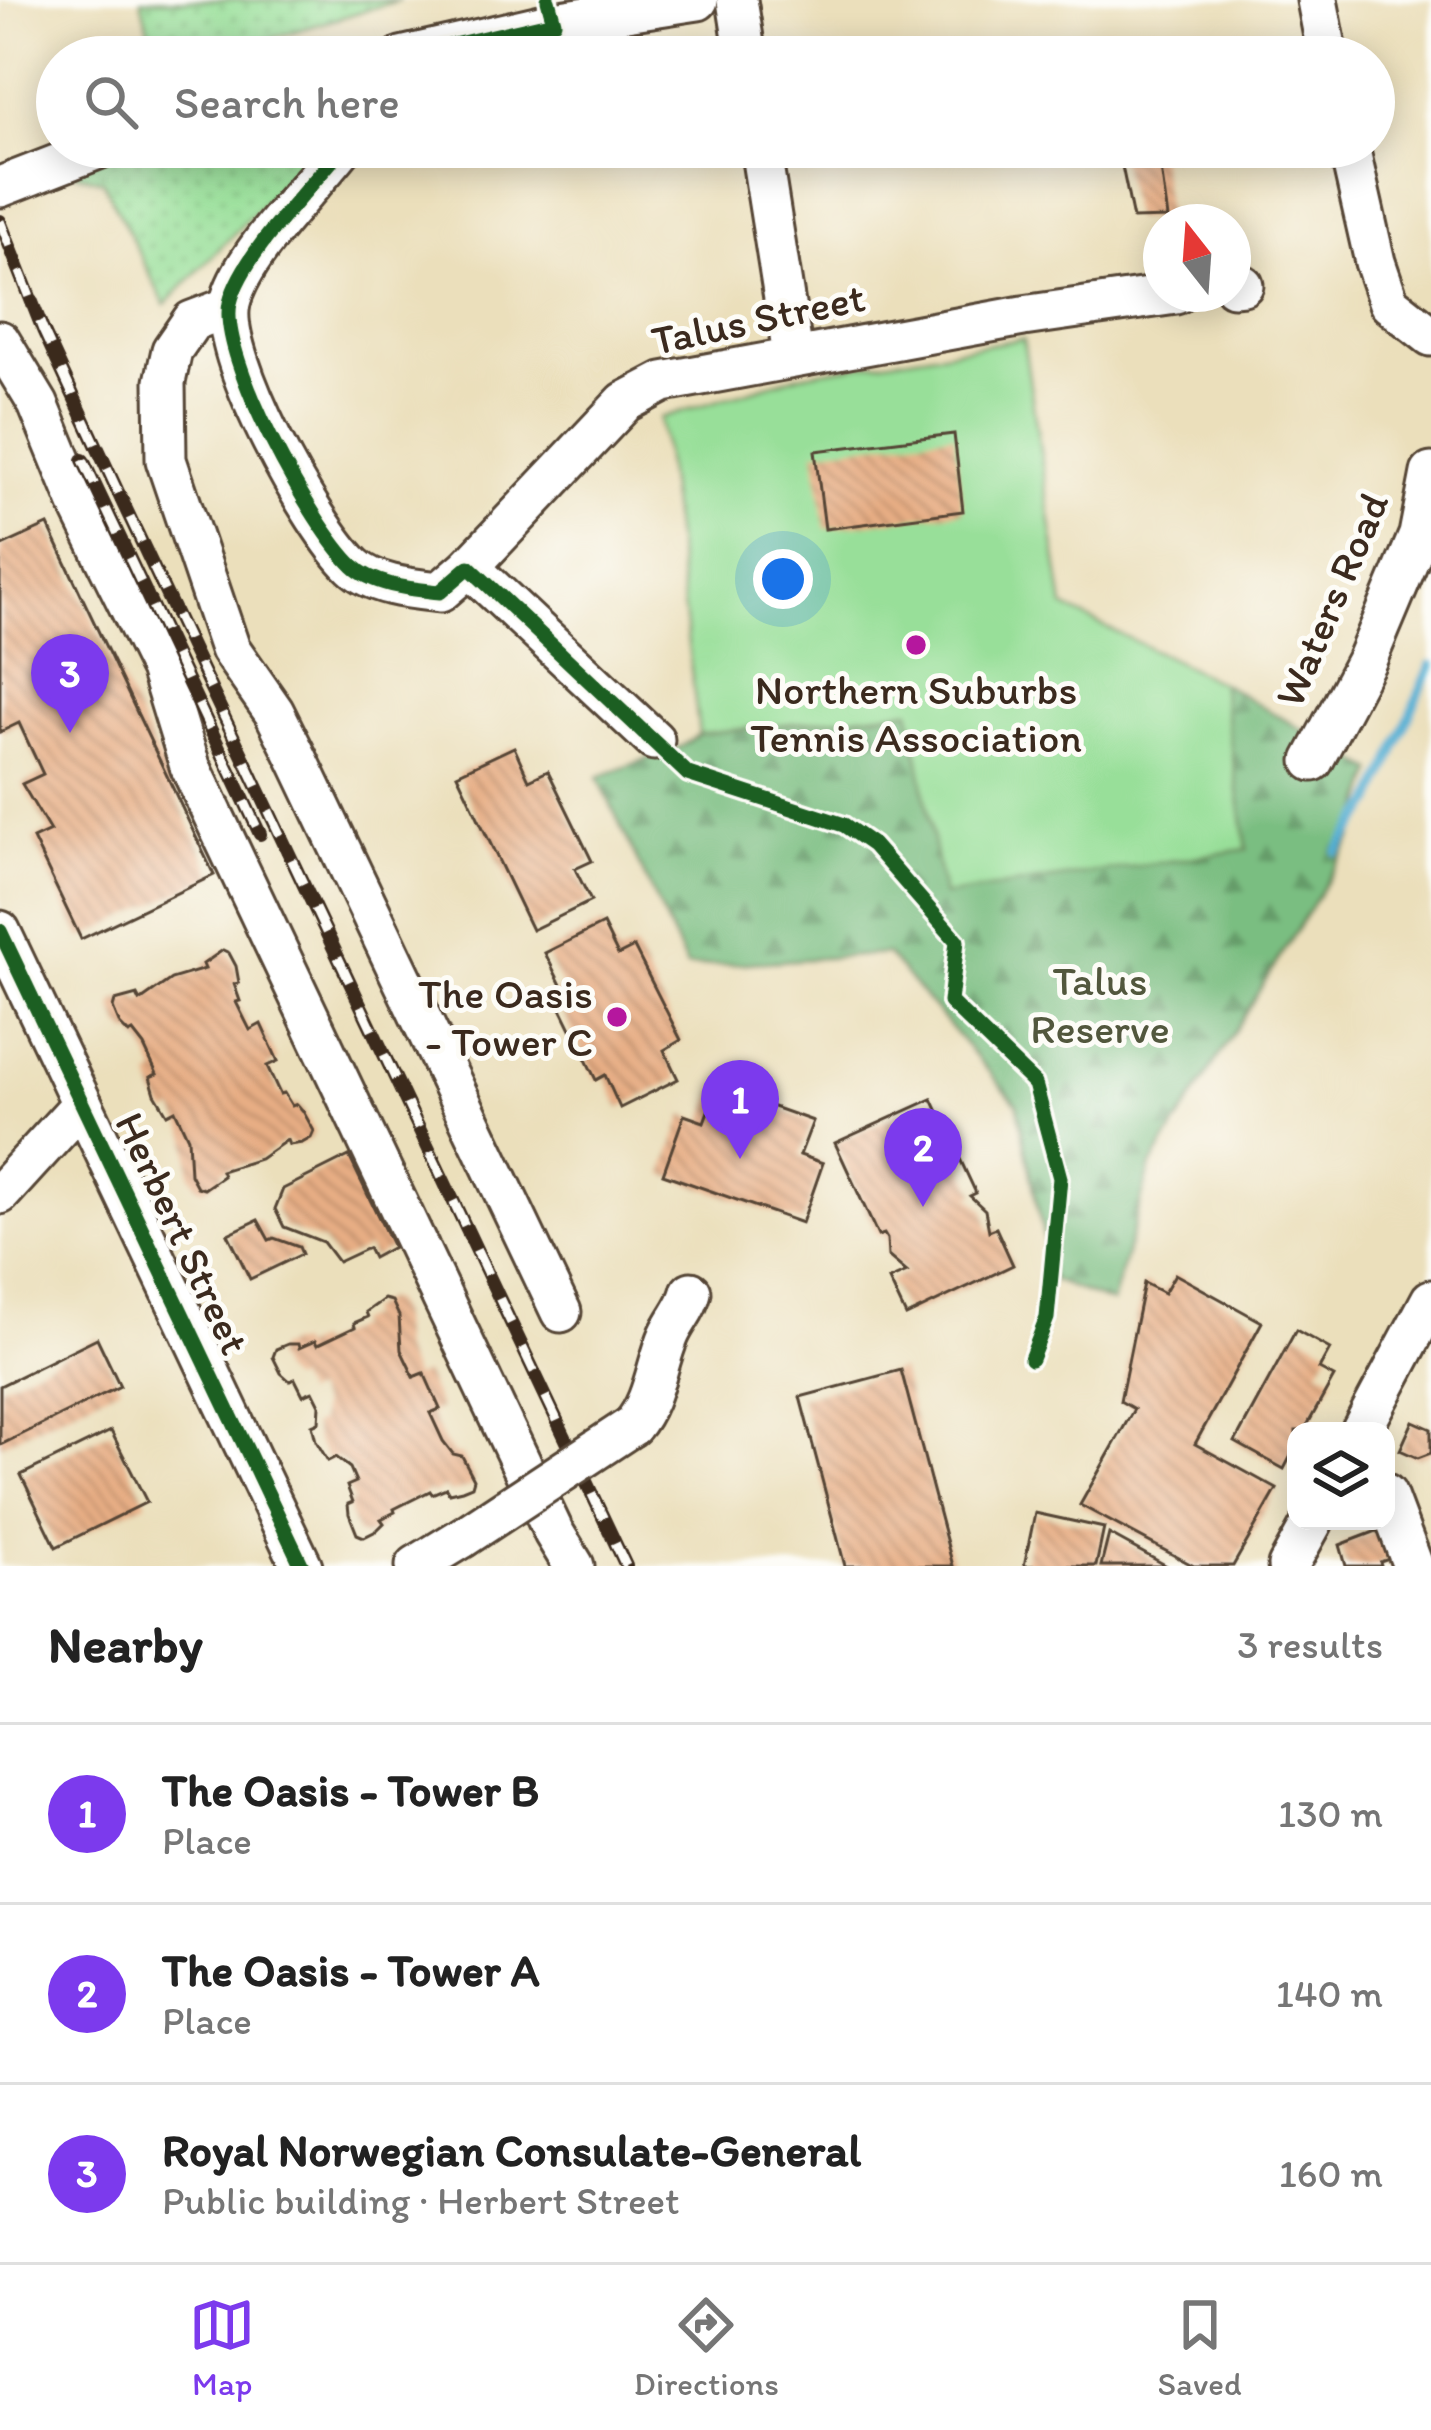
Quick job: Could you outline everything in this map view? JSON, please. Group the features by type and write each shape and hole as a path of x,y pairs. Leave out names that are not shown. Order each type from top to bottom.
{"street":[{"path":"492,36 698,0"},
{"path":"737,0 743,36"},
{"path":"1317,0 1324,36"},
{"path":"0,187 48,168"},
{"path":"326,168 244,267 229,307 236,356 268,434 305,500 355,569 401,588 455,580 653,740"},
{"path":"763,168 793,355"},
{"path":"1354,168 1389,303 1431,336"},
{"name":"Talus Street","path":"455,580 625,402 663,382 793,355 1143,299"},
{"path":"229,307 192,321 172,350 165,382 166,460 175,496 230,649 274,712 561,1312"},
{"path":"0,340 38,404 82,511 160,668 190,766 430,1278 574,1566"},
{"name":"Waters Road","path":"1313,761 1366,661 1419,535 1431,473"},
{"name":"Herbert Street","path":"0,931 302,1566"},
{"path":"0,1194 82,1105"},
{"path":"416,1566 632,1426 646,1406 670,1333 686,1310 691,1292"},
{"path":"1367,1422 1431,1300"},
{"path":"1395,1518 1413,1566"},
{"path":"1288,1566 1308,1530"}],"green space":[{"path":"141,0 400,0 279,36 150,36"},
{"path":"298,168 165,305 103,181 65,170"},
{"name":"Northern Suburbs Tennis Association","path":"1023,339 1064,607 1221,683 1247,849 943,896 910,710 699,734 660,418 804,374"},
{"name":"Talus Reserve","path":"1221,683 1374,771 1353,838 1151,1166 1112,1303 1052,1280 1017,1104 887,954 687,967 598,777 683,746 699,734 911,710 943,895 1247,849"}],"building":[{"path":"1122,168 1161,168 1166,204 1143,204 1143,219 1133,219"},
{"path":"954,434 963,511 825,529 815,451"},
{"path":"48,525 214,875 81,939 33,839 50,831 22,784 43,774 19,723 0,732 0,547"},
{"path":"514,747 529,780 548,771 592,861 575,869 591,901 532,930 457,774"},
{"name":"The Oasis - Tower C","path":"603,924 618,955 634,947 681,1040 664,1050 678,1079 620,1108 605,1075 596,1080 554,994 563,989 545,953"},
{"path":"223,950 236,966 239,983 234,984 240,1001 236,1002 250,1030 261,1024 278,1061 267,1066 280,1094 292,1106 297,1104 314,1131 302,1143 289,1145 287,1140 260,1159 221,1171 223,1176 204,1189 197,1187 190,1174 188,1138 175,1110 167,1114 155,1094 150,1077 157,1074 144,1046 120,1025 113,1008 115,1001 137,995 140,1001 171,979 205,969 203,964"},
{"path":"717,1087 813,1121 800,1155 823,1163 802,1223 663,1174 684,1115 704,1122"},
{"path":"932,1099 976,1193 970,1196 985,1210 989,1231 996,1228 1013,1265 906,1316 889,1280 907,1272 888,1256 887,1239 884,1234 878,1236 835,1143"},
{"path":"349,1156 393,1247 373,1258 368,1248 338,1262 323,1242 284,1227 275,1209 283,1189"},
{"path":"258,1220 269,1240 299,1247 302,1254 250,1279 228,1234"},
{"path":"1175,1274 1262,1322 1195,1444 1277,1489 1233,1566 1194,1566 1080,1505 1134,1409 1120,1401 1144,1283 1164,1293"},
{"path":"384,1299 392,1301 399,1316 401,1350 414,1377 424,1373 440,1409 430,1413 443,1441 453,1454 462,1456 474,1479 472,1486 462,1490 430,1491 394,1509 381,1519 384,1523 376,1531 364,1537 357,1534 349,1514 348,1504 353,1502 347,1486 356,1482 350,1468 336,1457 328,1461 316,1441 312,1425 319,1422 320,1405 313,1391 303,1395 295,1379 290,1381 281,1373 273,1357 276,1349 288,1344 299,1348 315,1341 317,1345 355,1327"},
{"path":"1296,1330 1330,1349 1319,1369 1334,1377 1309,1422 1287,1422 1284,1469 1235,1442"},
{"path":"97,1338 120,1386 0,1445 0,1386"},
{"path":"901,1370 953,1566 845,1566 800,1397"},
{"path":"1413,1421 1431,1429 1431,1453 1418,1458 1400,1450"},
{"path":"111,1431 147,1502 56,1547 21,1475"},
{"path":"1035,1513 1104,1528 1096,1566 1024,1566"},
{"path":"1382,1530 1399,1566 1391,1566 1389,1559 1380,1562 1381,1566 1346,1566 1340,1545"},
{"path":"1109,1534 1167,1566 1101,1566"}],"waterway":[{"path":"1337,852 1373,802 1431,665"}],"railway":[{"path":"0,221 43,330 124,505 626,1566"},
{"path":"83,460 260,834"}],"cycle path":[{"path":"493,36 554,22 548,0"},
{"path":"325,168 262,243 230,303 230,328 239,362 293,480 336,546 362,573 394,585 440,592 469,567 688,774 844,825 873,845 957,941 950,1002 1035,1084 1060,1178 1047,1318 1031,1359"},
{"path":"0,931 302,1566"}],"place":[{"name":"Northern Suburbs Tennis Association","path":"916,645"},
{"name":"Royal Norwegian Consulate-General","path":"70,733"},
{"name":"The Oasis - Tower C","path":"617,1017"},
{"name":"The Oasis - Tower B","path":"740,1159"},
{"name":"The Oasis - Tower A","path":"923,1207"}]}
